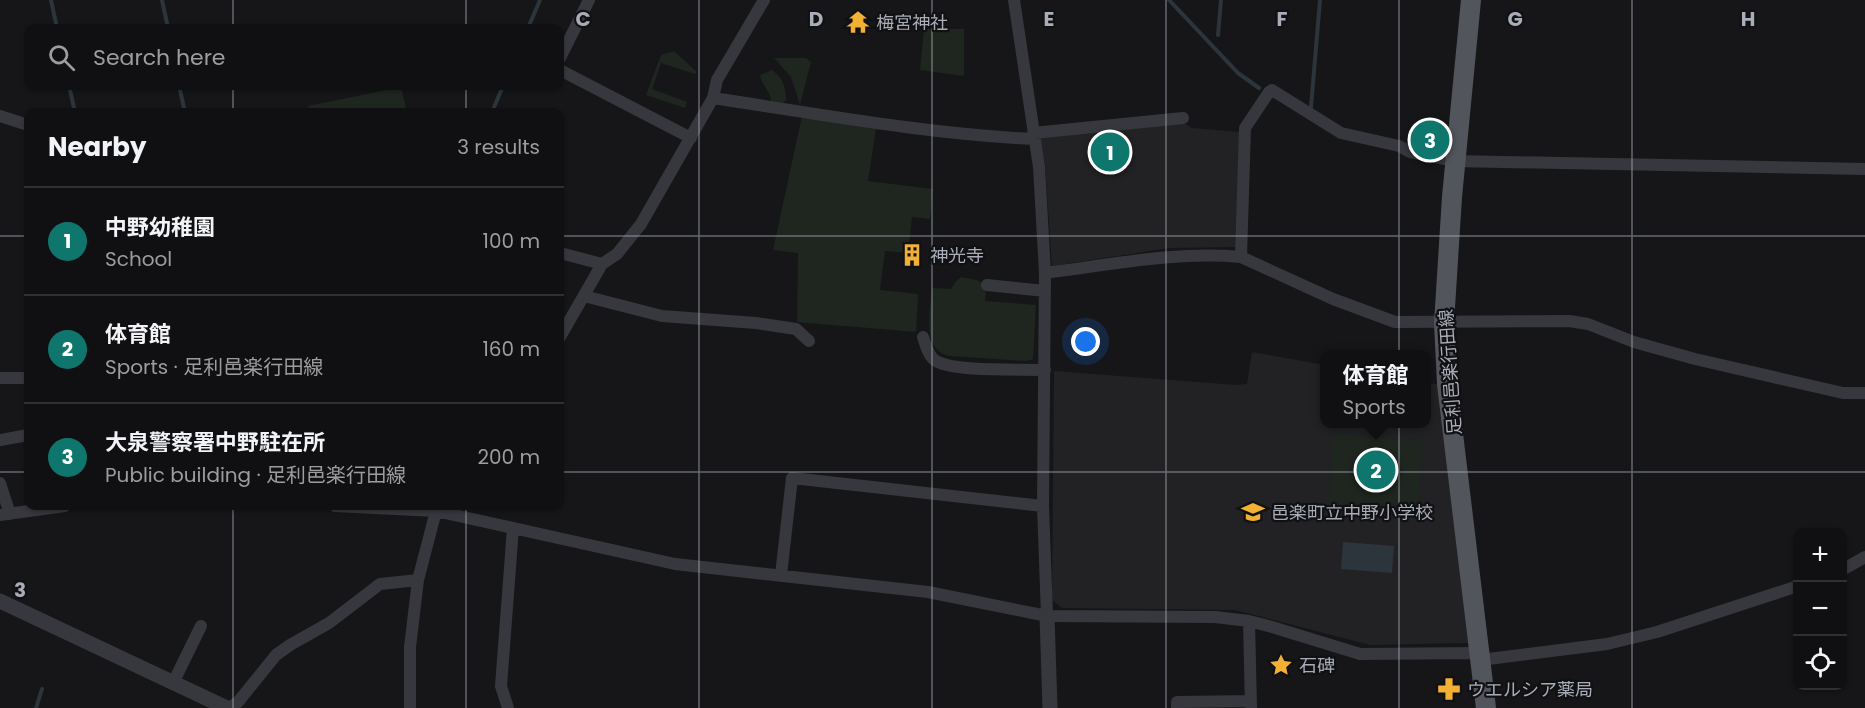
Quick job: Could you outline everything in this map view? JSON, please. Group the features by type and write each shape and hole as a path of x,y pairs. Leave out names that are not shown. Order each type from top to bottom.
{"main road":[{"name":"足利邑楽行田線","path":"1471,0 1455,162 1444,323 1447,384 1486,708"}],"street":[{"path":"564,50 589,0"},
{"path":"564,330 602,264 617,254 641,224 713,98 717,80 764,0"},
{"path":"1014,0 1039,167 1045,273 1043,506 1050,708"},
{"path":"564,72 691,138"},
{"path":"1241,257 1245,128 1272,90 1341,134 1399,146 1410,153 1455,162 1865,169"},
{"path":"713,98 1004,138 1183,118"},
{"path":"0,116 24,124"},
{"path":"564,254 602,264"},
{"path":"1045,273 1151,259 1241,257 1333,299 1395,322 1579,322 1634,342 1695,359 1843,393 1865,393"},
{"path":"987,285 1045,291"},
{"path":"584,296 662,316 756,323 796,329 808,341"},
{"path":"922,337 928,352 936,361 955,367 1045,370"},
{"path":"0,378 24,378"},
{"path":"0,440 24,436"},
{"path":"781,575 792,478 1043,506"},
{"path":"0,483 5,515 38,510"},
{"path":"410,708 410,647 418,580 443,510 675,564 928,592 1047,616 1215,617 1249,621 1360,654 1480,656 1607,644 1657,632 1793,587"},
{"path":"508,708 501,686 513,528"},
{"path":"1847,567 1865,557"},
{"path":"0,601 228,708 237,702 276,656 290,645 329,623 380,584 418,580"},
{"path":"1177,708 1177,702 1251,704 1249,621"},
{"path":"173,683 201,626"}],"shaded area":[{"path":"924,29 964,29 964,76 920,70"},
{"path":"674,51 697,72 695,74 661,63 652,89 687,102 685,108 646,95 661,55"},
{"path":"774,58 806,58 811,62 800,105 791,77"},
{"path":"772,70 779,76 784,87 786,100 781,105 771,103 770,95 761,79 760,75"},
{"path":"386,90 402,90 406,108 308,108 308,106"},
{"path":"802,116 876,128 868,181 933,189 930,219 912,217 908,253 885,251 880,290 918,294 916,332 797,322 798,253 773,250"},
{"path":"1182,122 1192,128 1240,132 1236,247 1169,248 1052,266 1045,165 1039,136"},
{"path":"961,277 977,280 983,284 986,294 985,301 1036,305 1033,359 1027,361 950,356 941,353 934,346 929,328 932,288 951,289"},
{"name":"邑楽町立中野小学校","path":"1252,352 1320,364 1320,428 1431,428 1431,383 1438,384 1468,643 1370,645 1235,610 1062,608 1052,600 1054,371 1247,384"},
{"path":"1333,434 1422,440 1418,506 1329,501"},
{"path":"1343,542 1394,546 1392,573 1341,569"}],"waterway":[{"path":"51,0 56,24"},
{"path":"162,0 167,24"},
{"path":"530,24 540,0"},
{"path":"1169,0 1238,73 1259,88"},
{"path":"1218,35 1221,0"},
{"path":"1311,107 1320,0"},
{"path":"70,90 74,108"},
{"path":"180,90 184,108"},
{"path":"494,108 501,90"},
{"path":"36,708 42,689"}],"place":[{"name":"梅宮神社","path":"858,22"},
{"name":"大泉警察署中野駐在所","path":"1430,140"},
{"name":"中野幼稚園","path":"1110,152"},
{"name":"神光寺","path":"912,255"},
{"name":"体育館","path":"1376,470"},
{"name":"邑楽町立中野小学校","path":"1253,512"},
{"name":"石碑","path":"1281,665"},
{"name":"ウエルシア薬局","path":"1449,689"}]}
